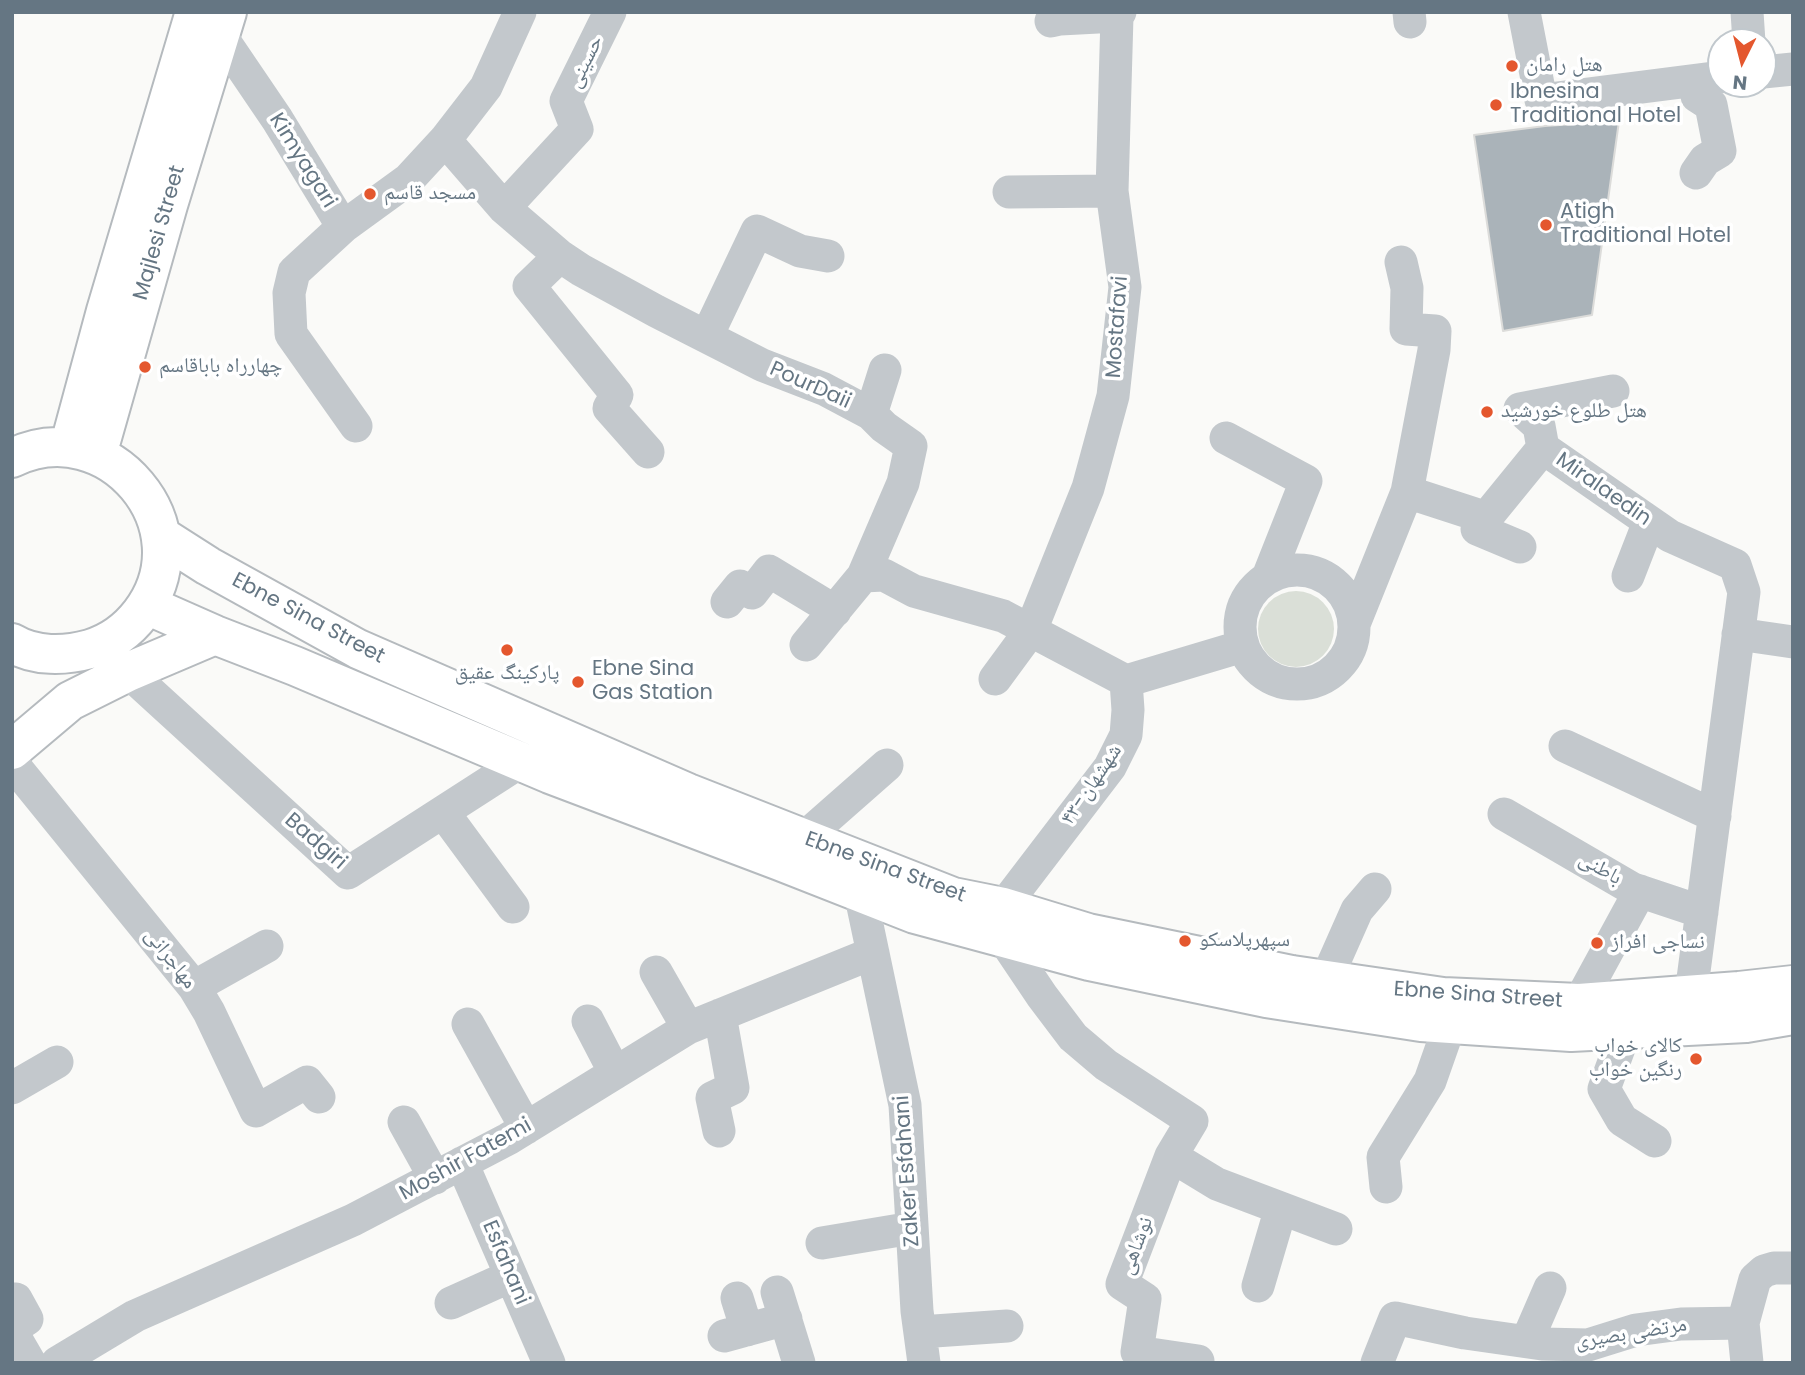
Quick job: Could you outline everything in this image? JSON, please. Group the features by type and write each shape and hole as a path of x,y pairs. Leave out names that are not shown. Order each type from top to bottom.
{"main road":[{"name":"Majlesi Street","path":"83,452 168,205 214,20"},
{"path":"13,456 42,449 83,452 121,469 141,489 155,513 161,536 162,560 157,583 147,605 134,622 118,635 100,646 73,653 15,654"},
{"name":"Ebne Sina Street","path":"161,536 208,566 343,642 688,793 804,838 915,914 1088,933 1292,975 1443,997 1579,1003 1793,985"},
{"path":"12,750 70,701 128,672 201,629 178,613 175,593 180,581 190,571 208,566"},
{"name":"Ebne Sina Street","path":"147,605 563,779 858,875"},
{"name":"Ebne Sina Street","path":"1003,923 1089,961 1266,998 1421,1022 1571,1032 1746,1023 1793,1015"}],"street":[{"path":"343,227 408,178 445,140 486,87 520,12"},
{"name":"حسینی","path":"504,208 578,129 566,101 610,12"},
{"path":"1524,12 1541,100 1707,79"},
{"path":"1051,21 1118,14"},
{"name":"Mostafavi","path":"995,679 1031,630 1088,488 1114,396 1125,286 1112,191 1118,14"},
{"name":"Kimyagari","path":"214,20 343,227 294,272 289,293 291,334 356,426"},
{"path":"1696,173 1704,160 1720,151 1711,105 1697,96 1707,81"},
{"name":"PourDaii","path":"445,140 504,208 570,263 762,365 824,389 871,414 911,446 903,483 863,576"},
{"path":"1009,192 1112,191"},
{"path":"707,336 757,231 800,251 828,256"},
{"path":"1354,624 1350,607 1340,590 1325,578 1306,571 1286,571 1268,577 1253,590 1243,607 1239,626 1243,646 1251,662 1264,674 1280,682 1299,684 1316,680 1332,672 1345,658 1352,642 1354,624 1407,492 1434,350 1435,331 1406,329 1398,316 1407,288 1401,262"},
{"path":"570,263 529,286 617,395 609,408 648,452"},
{"path":"871,414 885,370"},
{"path":"1544,448 1539,426 1520,409 1613,391"},
{"path":"1226,438 1306,481 1268,577"},
{"name":"Miralaedin","path":"1487,518 1544,448 1670,536 1735,565 1744,592 1691,994"},
{"path":"1407,492 1487,518 1478,529 1520,547"},
{"path":"1628,576 1649,522"},
{"path":"727,602 740,586 752,593 769,571 835,611"},
{"path":"806,645 863,576 884,575 914,591 1003,616 1126,681 1243,646"},
{"path":"1738,634 1793,642"},
{"name":"Badgiri","path":"128,672 348,873 522,762 558,736"},
{"name":"۴۳-شهشهان","path":"1003,923 1110,767 1126,735 1126,681"},
{"path":"1565,747 1715,816"},
{"name":"مهاجرانی","path":"12,763 194,987 209,1012 256,1111 307,1082 319,1097"},
{"path":"804,838 887,765"},
{"path":"443,812 513,907"},
{"name":"باطنی","path":"1504,814 1633,888 1702,912"},
{"name":"Zaker Esfahani","path":"858,875 905,1105 917,1311 922,1347"},
{"path":"1326,980 1357,911 1375,890"},
{"path":"1579,1003 1640,891"},
{"path":"1003,923 1042,996 1073,1037 1106,1065 1192,1121 1171,1156 1217,1184 1336,1229"},
{"path":"194,987 267,946"},
{"name":"Moshir Fatemi","path":"57,1363 135,1316 354,1220 508,1139 688,1028 873,953"},
{"path":"656,972 688,1028"},
{"path":"719,1131 712,1098 733,1088 720,1015"},
{"path":"588,1021 615,1073"},
{"path":"468,1024 526,1128"},
{"path":"1386,1186 1383,1157 1430,1081 1450,1024"},
{"path":"1626,1029 1604,1089 1622,1120 1655,1141"},
{"path":"12,1088 57,1062"},
{"name":"Esfahani","path":"404,1122 448,1170 511,1276 549,1363"},
{"name":"نوشاهی","path":"1171,1156 1122,1284 1144,1299 1137,1352 1198,1361"},
{"path":"1258,1286 1281,1208"},
{"path":"822,1243 912,1227"},
{"path":"1747,1363 1743,1322 1755,1279 1764,1271 1774,1268 1793,1268"},
{"path":"451,1303 511,1276"},
{"path":"1527,1341 1550,1288"},
{"path":"737,1298 735,1333 782,1305 799,1363"},
{"name":"مرتضی بصیری","path":"1377,1363 1395,1318 1465,1333 1542,1344 1587,1345 1636,1330 1681,1324 1743,1322"},
{"path":"13,1320 30,1363"},
{"path":"922,1347 1006,1326"}],"shaded area":[{"path":"1296,591 1311,594 1323,602 1331,614 1334,629 1331,644 1323,656 1311,664 1296,667 1281,664 1269,656 1261,644 1258,629 1261,614 1269,602 1281,594"}],"building":[{"name":"Atigh Traditional Hotel","path":"1619,121 1592,315 1503,331 1474,135 1545,126"}],"place":[{"name":"هتل رامان","path":"1512,66"},
{"name":"Ibnesina Traditional Hotel","path":"1496,105"},
{"name":"مسجد قاسم","path":"370,194"},
{"name":"Atigh Traditional Hotel","path":"1546,225"},
{"name":"چهارراه باباقاسم","path":"145,367"},
{"name":"هتل طلوع خورشید","path":"1487,412"},
{"name":"پارکینگ عقیق","path":"507,650"},
{"name":"Ebne Sina Gas Station","path":"578,682"},
{"name":"سپهرپلاسکو","path":"1185,941"},
{"name":"نساجی افراز","path":"1597,943"},
{"name":"کالای خواب رنگین خواب","path":"1696,1059"}]}
